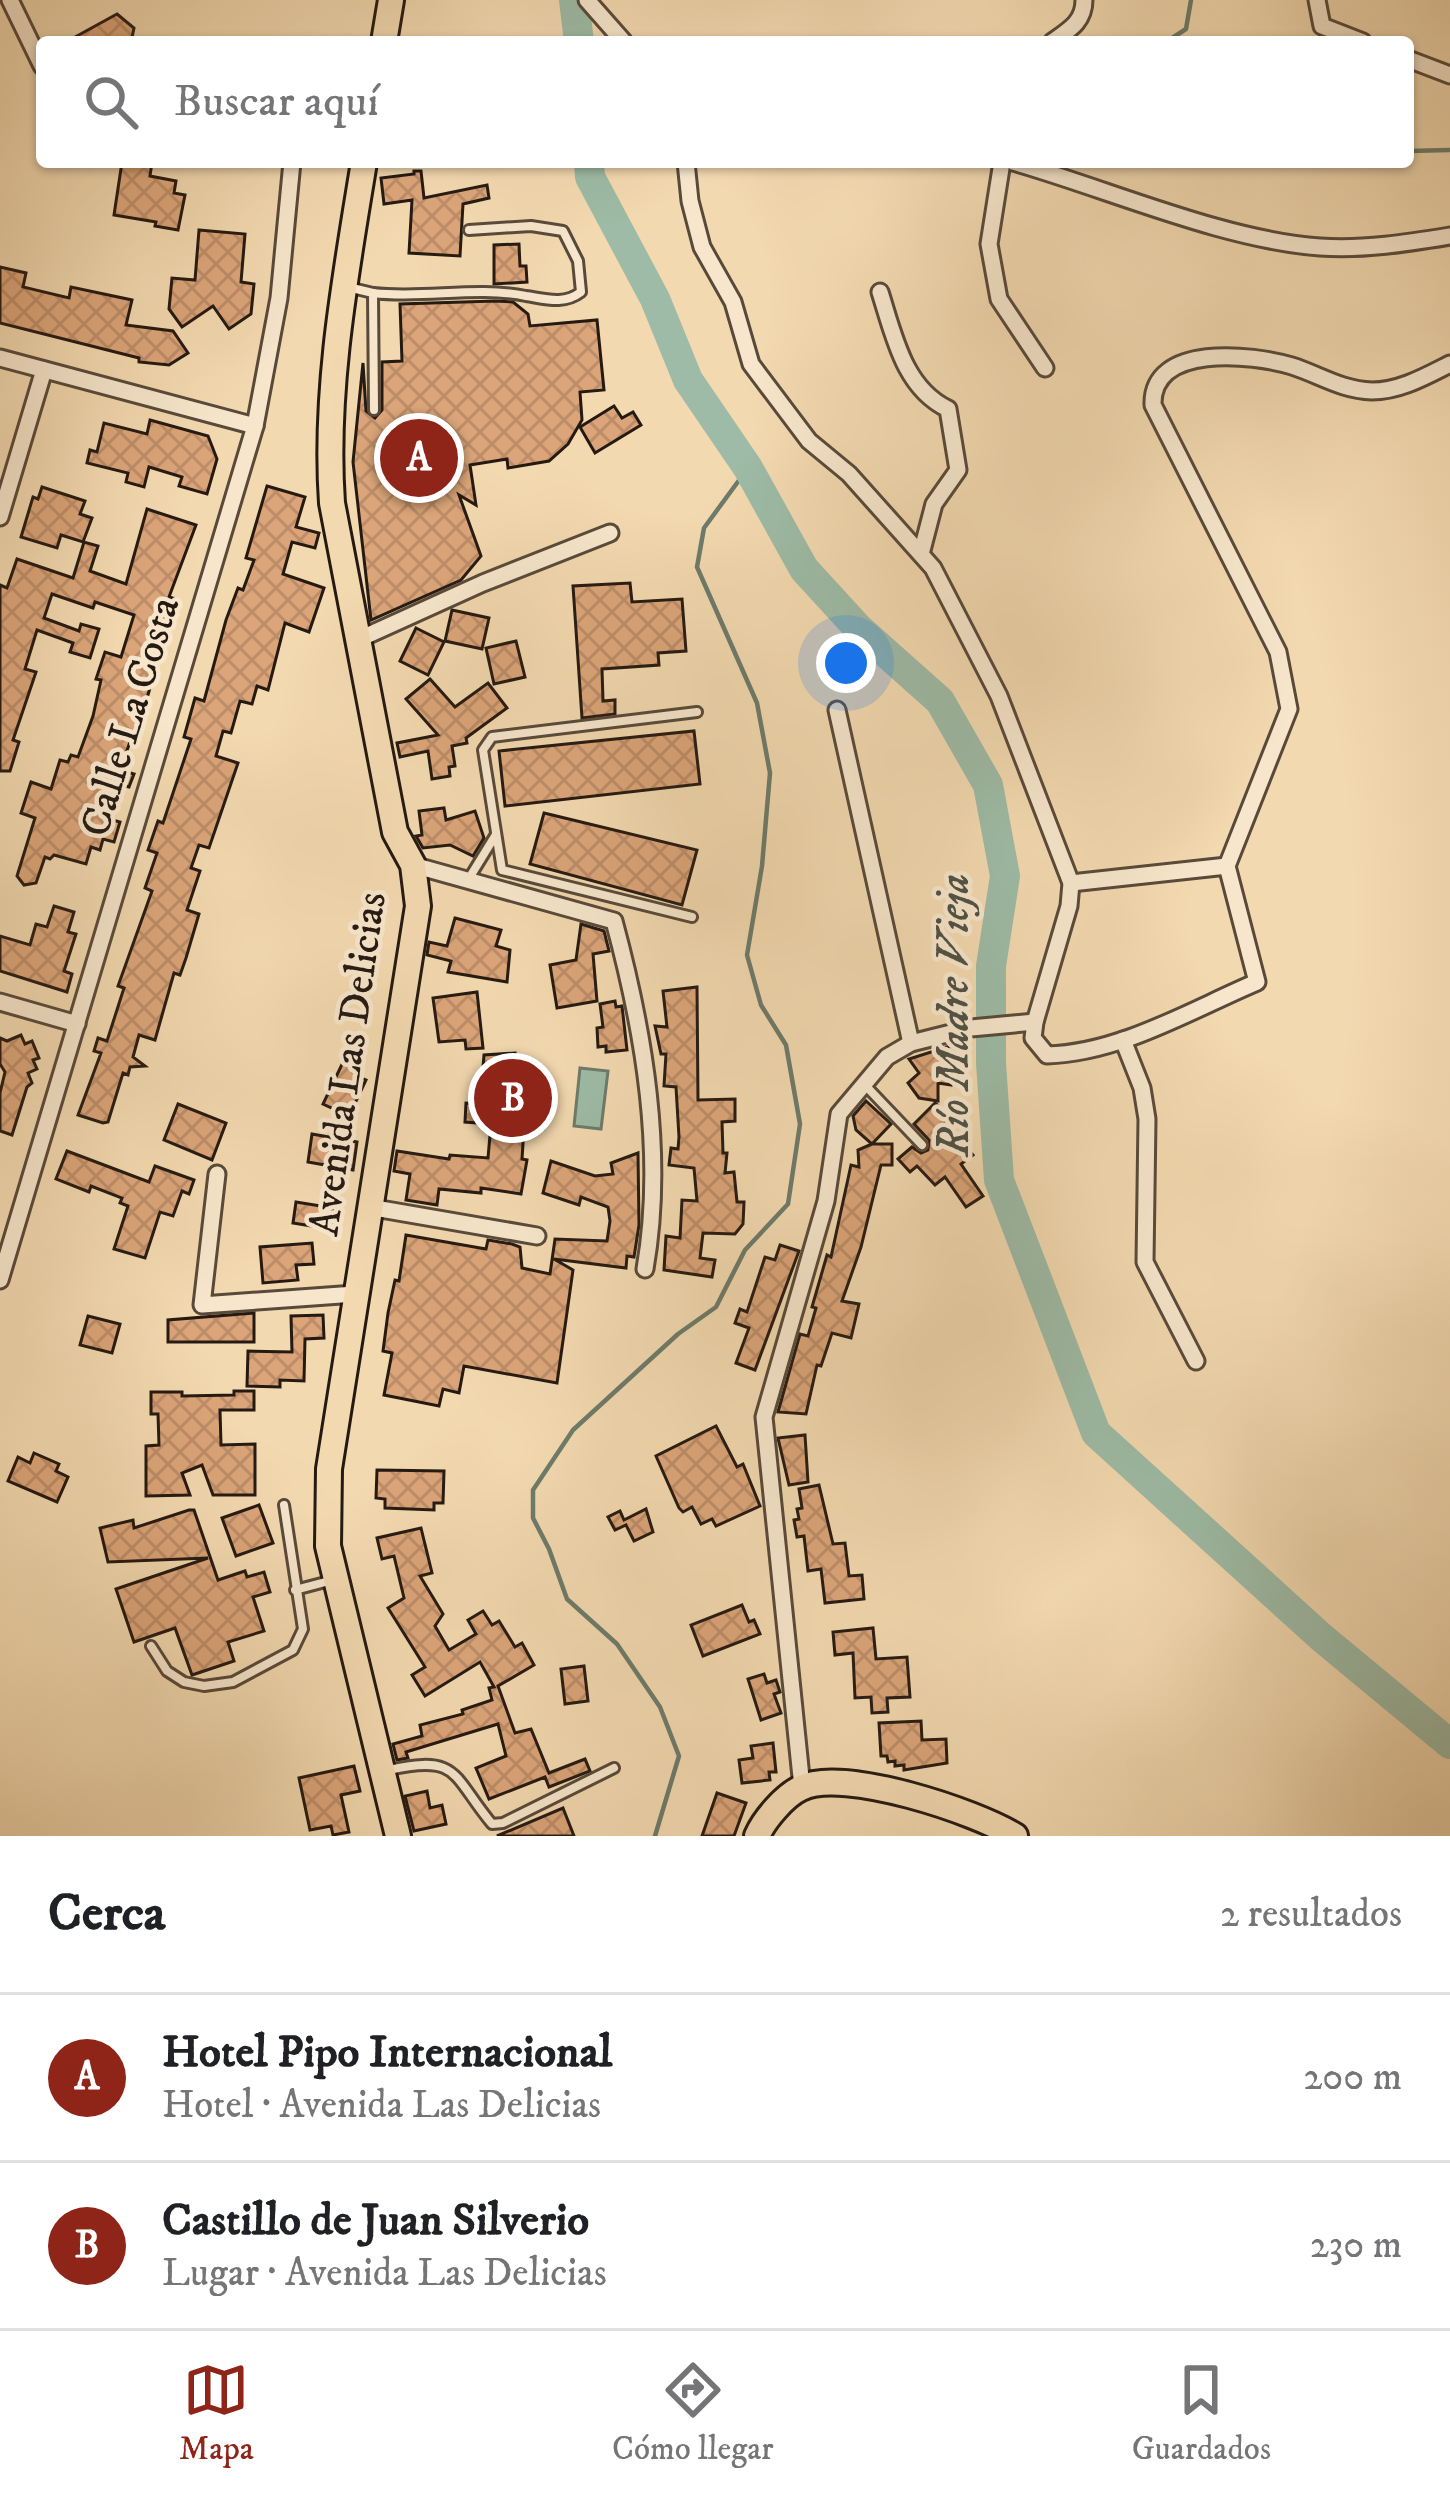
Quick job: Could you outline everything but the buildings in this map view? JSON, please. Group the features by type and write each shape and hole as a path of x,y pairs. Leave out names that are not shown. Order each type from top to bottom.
{"main road":[{"path":"385,36 391,0"},
{"name":"Avenida Las Delicias","path":"363,168 344,286 329,466 356,641 395,832 413,865 418,905 329,1469 328,1546 397,1833"},
{"path":"758,1836 761,1827 802,1787 826,1783 888,1789 992,1822 1015,1836"}],"street":[{"path":"10,0 36,54"},
{"path":"587,0 619,36"},
{"path":"1061,36 1084,14 1084,0"},
{"path":"1317,0 1322,26 1348,36"},
{"path":"1414,61 1450,75"},
{"name":"Calle La Costa","path":"0,1280 4,1249 255,426 279,298 292,168"},
{"path":"687,168 703,248 733,302 751,364 809,441 849,475 933,568 999,696 1071,883 1069,906 1035,1022 1033,1038 1047,1055 1123,1040 1257,982 1227,866 1289,709 1278,652 1153,405 1153,390 1163,373 1185,361 1232,357 1291,366 1341,387 1377,391 1415,382 1450,364"},
{"path":"1001,168 989,244 999,298 1046,368"},
{"path":"1032,168 1259,238 1320,247 1382,247 1450,236"},
{"path":"880,292 907,369 932,403 948,409 958,458 956,476 934,504 921,554"},
{"path":"0,358 255,426"},
{"path":"0,517 44,370"},
{"path":"356,641 483,583 610,533"},
{"path":"837,710 911,1043"},
{"path":"413,865 614,921 637,1006 651,1149 653,1222 645,1270"},
{"path":"1071,883 1227,866"},
{"path":"0,1002 76,1024"},
{"path":"802,1787 764,1417 826,1201 839,1114 887,1057 911,1043 1035,1022"},
{"path":"1123,1040 1142,1088 1147,1119 1144,1262 1196,1361"},
{"path":"217,1174 202,1305 355,1294"},
{"path":"369,1207 538,1236"}],"lane":[{"path":"344,286 374,293 504,292 554,301 580,292 578,261 563,231 531,226 469,230"},
{"path":"374,293 374,410"},
{"path":"692,917 502,870 483,750 492,737 697,712"},
{"path":"467,881 496,835"},
{"path":"863,1083 922,1145"},
{"path":"151,1646 167,1671 184,1682 204,1686 233,1682 297,1646 303,1629 284,1505"},
{"path":"294,1590 334,1580"},
{"path":"381,1772 432,1763 448,1768 492,1824 614,1768"}],"shaded area":[{"path":"580,1068 608,1071 601,1129 574,1126"}],"waterway":[{"name":"Río Madre Vieja","path":"574,0 578,36"},
{"path":"1175,36 1186,29 1191,0"},
{"path":"1414,151 1450,150"},
{"name":"Río Madre Vieja","path":"589,168 655,299 688,380 748,468 804,569 858,628 940,701 988,785 1005,876 991,966 991,1063 999,1180 1096,1433 1321,1637 1450,1744"},
{"path":"655,1836 679,1756 660,1707 617,1644 567,1599 533,1518 533,1490 573,1430 678,1334 716,1307 745,1250 788,1204 800,1124 786,1045 761,1005 747,955 762,866 770,773 757,703 697,567 704,528 748,468"}],"place":[{"name":"Hotel Pipo Internacional","path":"419,458"},
{"name":"Castillo de Juan Silverio","path":"513,1098"}]}
